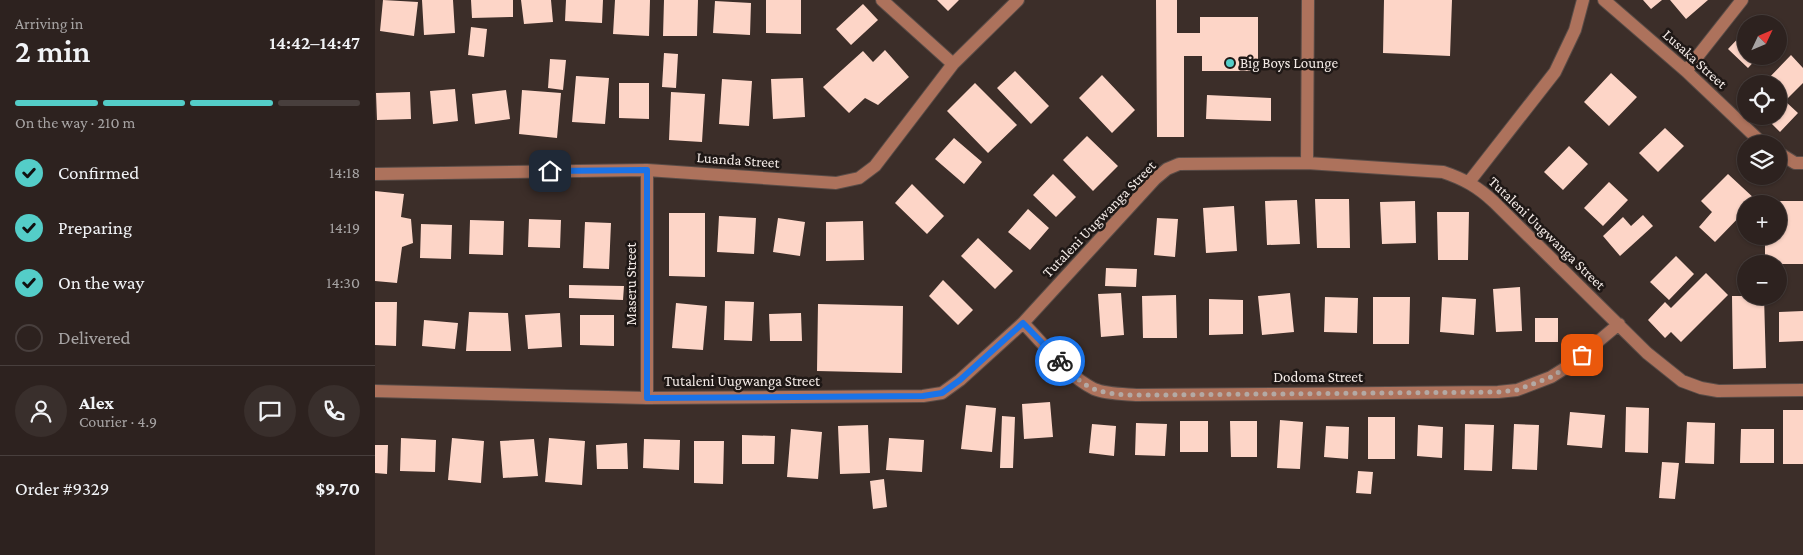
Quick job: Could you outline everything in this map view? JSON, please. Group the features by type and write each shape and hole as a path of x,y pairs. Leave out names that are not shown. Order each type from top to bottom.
{"street":[{"path":"882,0 953,64"},
{"name":"Luanda Street","path":"375,174 647,170 837,183 859,178 875,166 953,64 1018,0"},
{"path":"1307,163 1308,0"},
{"path":"1469,182 1555,72 1575,30 1583,0"},
{"name":"Lusaka Street","path":"1604,0 1685,71 1753,135"},
{"path":"1685,71 1742,0"},
{"path":"1787,158 1795,163 1803,163"},
{"name":"Tutaleni Uugwanga Street","path":"375,391 647,398 923,396 942,393 960,380 1023,323 1140,194 1167,169 1179,164 1307,163 1443,172 1469,182 1494,202 1647,353 1682,381 1701,388 1758,392 1803,390"},
{"name":"Maseru Street","path":"647,170 647,398"},
{"name":"Dodoma Street","path":"1023,323 1079,380 1096,390 1136,395 1498,392 1517,390 1551,377 1570,365 1619,324"}],"building":[{"path":"383,0 418,2 414,36 380,31"},
{"path":"422,0 453,0 455,33 424,35"},
{"path":"471,0 513,0 513,17 472,18"},
{"path":"521,0 551,0 553,22 524,24"},
{"path":"566,0 603,0 602,23 565,21"},
{"path":"615,0 650,0 649,36 613,34"},
{"path":"664,0 698,0 697,36 663,36"},
{"path":"766,0 801,0 801,34 766,33"},
{"path":"937,0 959,0 948,11"},
{"name":"Big Boys Lounge","path":"1156,0 1177,0 1177,33 1200,33 1200,17 1258,17 1258,71 1202,71 1202,56 1184,56 1184,137 1157,137"},
{"path":"1384,0 1452,0 1450,56 1383,53"},
{"path":"1643,0 1662,0 1651,9"},
{"path":"1670,0 1708,0 1686,19"},
{"path":"715,1 751,3 750,35 713,33"},
{"path":"863,4 878,20 851,45 836,29"},
{"path":"471,27 487,29 484,57 468,55"},
{"path":"1737,40 1737,58 1728,49"},
{"path":"885,50 909,77 878,105 865,98 849,113 823,87 863,51 873,62"},
{"path":"664,53 678,54 676,88 662,87"},
{"path":"1791,55 1803,68 1803,83 1787,99 1787,75 1772,75 1781,65 1787,65 1787,59"},
{"path":"550,59 566,60 563,90 548,88"},
{"path":"1015,71 1049,106 1031,124 997,88"},
{"path":"1611,73 1637,97 1609,126 1584,102"},
{"path":"1102,75 1135,110 1112,133 1079,98"},
{"path":"576,76 609,78 605,124 572,122"},
{"path":"803,78 805,117 773,119 771,79"},
{"path":"722,79 752,81 749,126 719,124"},
{"path":"619,83 649,83 649,119 619,118"},
{"path":"975,83 1017,125 988,153 947,111"},
{"path":"455,89 458,121 433,124 430,91"},
{"path":"506,90 510,119 475,124 472,94"},
{"path":"522,90 561,93 557,138 519,134"},
{"path":"410,92 411,119 377,120 376,93"},
{"path":"671,92 705,94 702,142 669,140"},
{"path":"1207,95 1271,98 1271,121 1206,119"},
{"path":"1787,103 1798,113 1787,125"},
{"path":"1773,125 1787,125 1780,132"},
{"path":"1665,128 1684,146 1658,172 1639,153"},
{"path":"1087,136 1118,166 1093,191 1063,160"},
{"path":"954,138 982,162 964,184 935,159"},
{"path":"1569,146 1588,164 1563,190 1544,172"},
{"path":"1053,174 1076,197 1056,217 1033,195"},
{"path":"1728,174 1737,182 1737,185 1740,185 1751,195 1737,195 1737,219 1715,242 1699,227 1712,212 1701,201"},
{"path":"1609,182 1628,200 1603,226 1584,208"},
{"path":"912,184 944,216 927,234 895,203"},
{"path":"375,191 404,194 401,217 411,219 413,243 402,247 397,283 375,281"},
{"path":"1315,199 1349,199 1350,248 1317,248"},
{"path":"1297,200 1300,244 1267,245 1265,201"},
{"path":"1415,201 1416,243 1382,244 1380,202"},
{"path":"1787,201 1803,201 1803,264 1787,264 1787,255 1765,255 1765,245 1787,245"},
{"path":"1234,206 1237,251 1206,253 1203,208"},
{"path":"1028,209 1049,228 1030,250 1008,232"},
{"path":"1437,212 1469,212 1468,260 1438,260"},
{"path":"669,213 705,213 705,277 669,276"},
{"path":"1643,215 1653,226 1620,256 1603,236 1623,217 1631,226"},
{"path":"719,216 756,218 754,254 717,252"},
{"path":"778,218 805,222 800,256 773,252"},
{"path":"1157,218 1178,219 1175,257 1154,255"},
{"path":"529,219 561,220 560,248 528,247"},
{"path":"470,220 504,221 503,255 469,254"},
{"path":"863,221 864,260 826,261 826,222"},
{"path":"585,222 611,223 609,269 583,268"},
{"path":"421,224 452,225 451,259 420,258"},
{"path":"978,238 1013,271 995,289 961,256"},
{"path":"1676,256 1694,274 1669,300 1650,282"},
{"path":"1106,268 1137,269 1136,287 1105,286"},
{"path":"1706,273 1728,295 1681,342 1671,332 1665,338 1648,320 1665,302 1671,308"},
{"path":"943,280 973,310 958,325 929,296"},
{"path":"569,285 624,286 623,300 569,298"},
{"path":"1520,287 1522,331 1496,332 1493,289"},
{"path":"1121,293 1124,335 1101,337 1098,294"},
{"path":"1290,293 1294,332 1262,335 1258,296"},
{"path":"1176,295 1177,338 1143,338 1142,296"},
{"path":"1732,296 1737,296 1737,305 1764,305 1766,368 1733,369"},
{"path":"1325,297 1358,298 1357,333 1324,332"},
{"path":"1373,297 1410,297 1409,344 1373,344"},
{"path":"1442,297 1476,299 1474,335 1440,332"},
{"path":"1209,299 1243,300 1243,334 1209,335"},
{"path":"725,301 754,302 752,341 724,340"},
{"path":"375,302 397,302 396,346 375,345"},
{"path":"676,303 707,306 703,350 672,348"},
{"path":"818,304 903,306 902,373 817,371"},
{"path":"1803,311 1803,341 1779,342 1779,312"},
{"path":"469,312 508,313 511,351 466,351"},
{"path":"560,313 562,347 528,349 525,315"},
{"path":"801,313 802,341 770,341 769,314"},
{"path":"580,315 614,315 614,346 580,345"},
{"path":"1535,318 1558,318 1558,342 1535,342"},
{"path":"424,320 458,323 455,349 422,346"},
{"path":"1050,402 1053,437 1024,439 1022,404"},
{"path":"966,405 996,408 992,452 961,449"},
{"path":"1626,407 1649,408 1648,453 1625,452"},
{"path":"1783,410 1803,410 1803,464 1783,464"},
{"path":"1570,412 1605,415 1602,448 1567,445"},
{"path":"1002,416 1015,417 1013,468 1000,468"},
{"path":"1368,417 1395,417 1395,459 1368,459"},
{"path":"1280,420 1303,422 1300,469 1277,468"},
{"path":"1180,421 1208,421 1208,452 1180,452"},
{"path":"1230,421 1257,421 1257,457 1231,457"},
{"path":"1687,422 1715,423 1714,464 1685,463"},
{"path":"1136,423 1167,424 1165,456 1135,455"},
{"path":"1092,424 1116,426 1114,456 1089,453"},
{"path":"1465,424 1494,425 1492,471 1464,470"},
{"path":"1514,424 1539,425 1537,470 1512,469"},
{"path":"868,425 870,473 840,474 838,426"},
{"path":"1418,425 1443,427 1442,458 1417,456"},
{"path":"1326,426 1349,427 1348,459 1324,457"},
{"path":"791,429 822,432 818,479 787,477"},
{"path":"1741,429 1774,429 1774,463 1740,463"},
{"path":"742,435 775,436 774,464 742,464"},
{"path":"401,438 436,440 435,472 400,471"},
{"path":"452,438 484,441 481,483 448,480"},
{"path":"549,438 585,441 582,485 545,482"},
{"path":"889,438 924,440 922,472 886,470"},
{"path":"534,439 538,476 503,478 500,441"},
{"path":"644,439 680,440 679,470 643,468"},
{"path":"694,441 724,441 723,484 694,483"},
{"path":"627,443 628,469 597,469 596,445"},
{"path":"375,445 388,445 387,474 375,473"},
{"path":"1662,462 1679,463 1675,499 1659,498"},
{"path":"1358,471 1373,472 1371,494 1356,493"},
{"path":"884,479 887,507 873,509 870,481"}],"way so far":[{"path":"1060,361 1079,380 1096,390 1119,394 1498,392 1517,390 1551,377 1582,355"}],"place":[{"name":"Big Boys Lounge","path":"1230,63"}],"route":[{"path":"550,171 647,170 647,398 923,396 942,393 960,380 1023,323 1060,361"}]}
